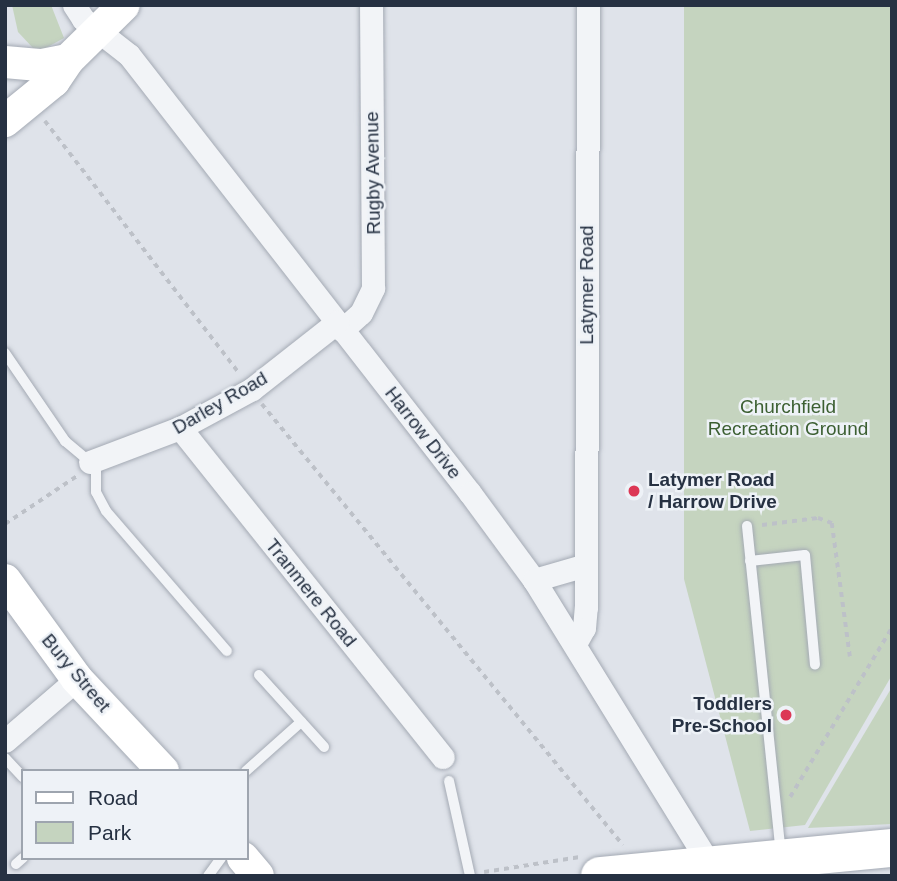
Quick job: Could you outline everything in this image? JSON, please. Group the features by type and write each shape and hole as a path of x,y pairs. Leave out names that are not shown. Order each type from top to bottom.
{"highway":[{"path":"613,863 708,862 779,837 892,848"}],"street":[{"name":"Harrow Drive","path":"74,5 83,19 129,55 534,580 708,862"},
{"path":"17,106 54,82 68,60 101,31 124,5"},
{"name":"Rugby Avenue","path":"339,326 361,313 373,288 371,5"},
{"name":"Latymer Road","path":"575,644 584,628 586,565 588,5"},
{"path":"5,62 42,65 68,60"},
{"name":"Darley Road","path":"93,460 180,428 252,388 339,326"},
{"name":"Tranmere Road","path":"180,428 443,757"},
{"path":"534,580 586,565"},
{"name":"Bury Street","path":"5,580 77,679 158,768"},
{"path":"5,741 77,679"},
{"path":"224,860 238,876"},
{"path":"245,860 258,876"}],"lane":[{"path":"5,354 65,442 93,460 96,492 106,510 227,651"},
{"path":"747,526 779,837"},
{"path":"750,561 805,555 815,665"},
{"path":"259,675 324,747"},
{"path":"248,769 301,722"},
{"path":"5,758 21,775"},
{"path":"449,781 470,876"},
{"path":"208,876 220,860"}],"path":[{"path":"17,106 252,388 613,863"},
{"path":"5,524 75,478 93,460"},
{"path":"779,837 892,627"}],"green space":[{"path":"12,5 51,5 64,38 44,49 33,48 18,32"},
{"name":"Churchfield Recreation Ground","path":"684,5 892,5 892,675 805,825 750,831 684,579"},
{"path":"892,687 892,824 808,828"}],"place":[{"name":"Latymer Road / Harrow Drive","path":"634,491"},
{"name":"Toddlers Pre-School","path":"786,715"}]}
